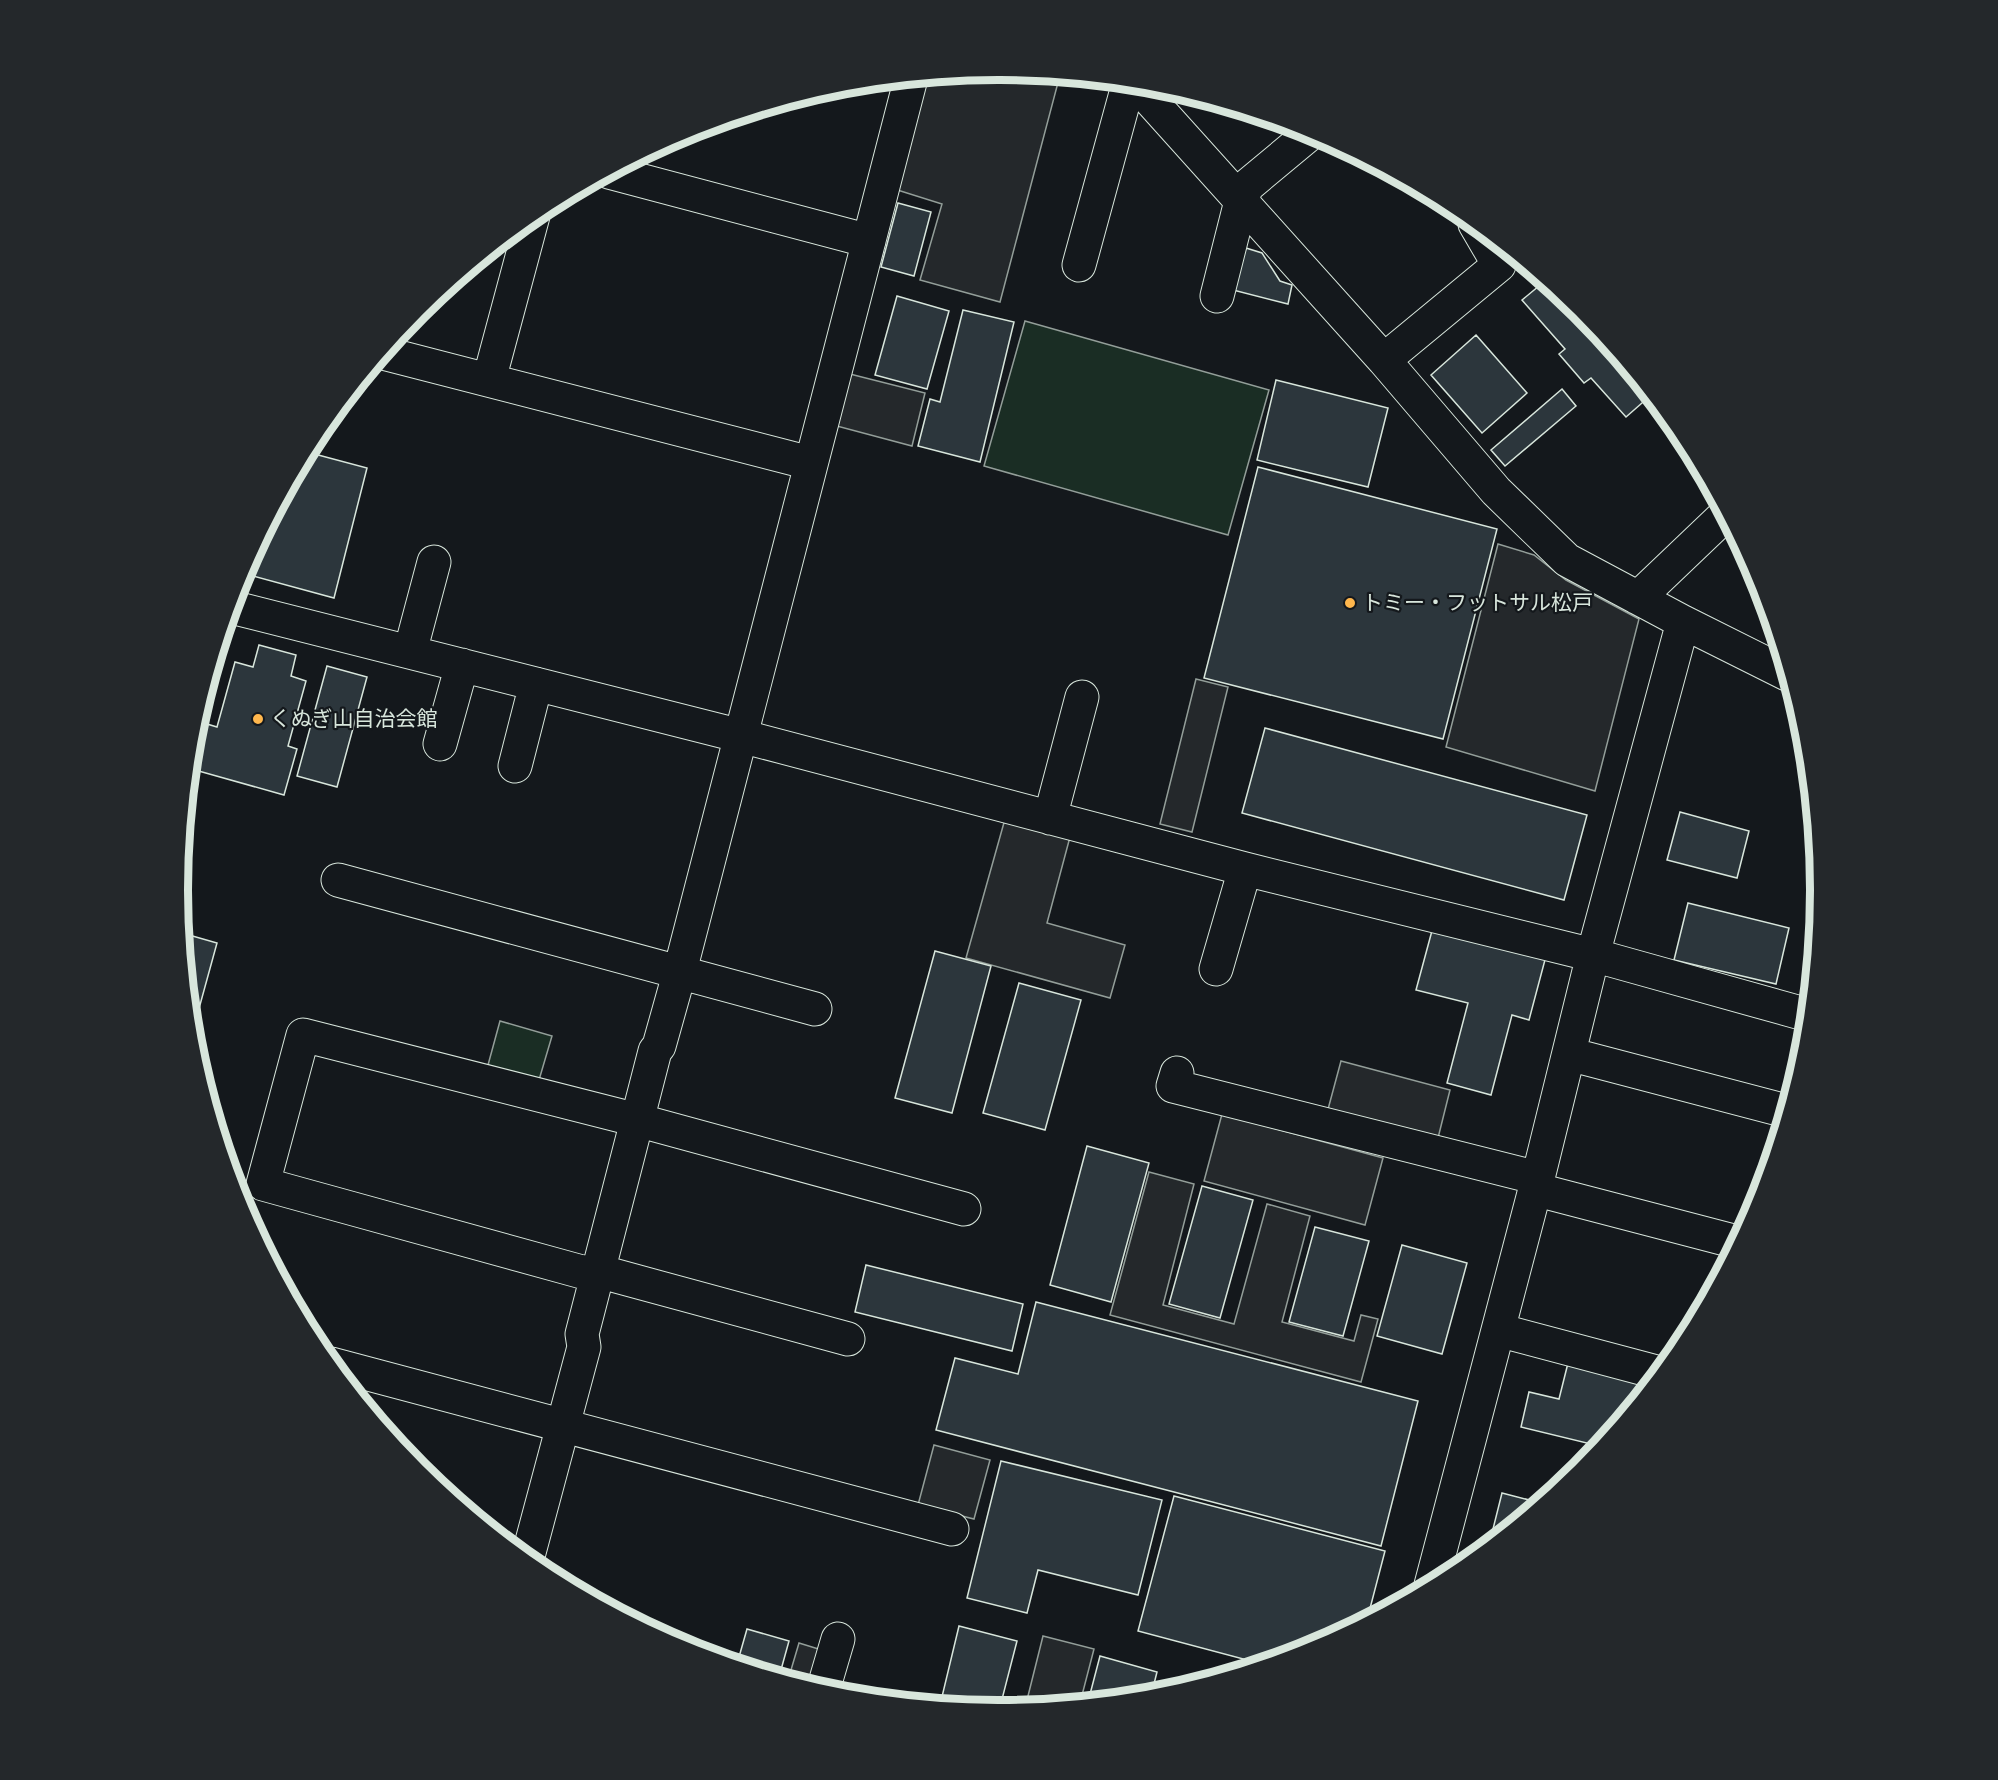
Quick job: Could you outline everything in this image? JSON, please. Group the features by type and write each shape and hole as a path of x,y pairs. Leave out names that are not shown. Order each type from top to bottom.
{"street":[{"path":"530,1550 584,1347 582,1334 637,1120 655,1051 659,1046 680,971 909,84"},
{"path":"1079,265 1127,90"},
{"path":"1144,93 1384,360 1496,491 1567,560 1779,670"},
{"path":"1217,296 1241,201 1247,186 1303,139"},
{"path":"619,175 869,241"},
{"path":"489,380 529,230"},
{"path":"1384,360 1506,260"},
{"path":"391,355 810,463"},
{"path":"1638,598 1720,520"},
{"path":"410,652 434,562"},
{"path":"239,609 741,736 1561,949 1593,955 1800,1013"},
{"path":"1434,1573 1593,955 1683,622"},
{"path":"440,744 462,665"},
{"path":"515,766 536,684"},
{"path":"1050,818 1082,697"},
{"path":"1216,969 1245,868"},
{"path":"338,879 680,971 815,1010"},
{"path":"848,1339 598,1271 582,1272 263,1184 303,1035 637,1120 964,1209"},
{"path":"1569,1054 1779,1109"},
{"path":"1177,1073 1173,1086 1536,1183 1730,1240"},
{"path":"1498,1330 1651,1371"},
{"path":"345,1368 952,1529"},
{"path":"826,1681 838,1639"}],"green space":[{"path":"1025,321 1269,390 1228,535 984,466"},
{"path":"500,1021 552,1036 539,1080 488,1065"}],"shaded area":[{"path":"999,80 1058,82 1000,302 920,280 942,204 891,188 918,84"},
{"path":"846,373 925,393 912,446 833,425"},
{"path":"1498,544 1534,555 1566,580 1639,619 1595,791 1446,747"},
{"path":"221,668 208,715 216,680"},
{"path":"1196,679 1228,687 1192,832 1160,824"},
{"path":"1005,819 1070,837 1047,923 1125,945 1110,998 966,958"},
{"path":"1341,1061 1450,1090 1437,1142 1327,1113"},
{"path":"1222,1114 1383,1158 1365,1225 1204,1181"},
{"path":"1149,1172 1194,1184 1163,1305 1234,1324 1267,1204 1310,1216 1282,1322 1354,1341 1361,1315 1378,1319 1361,1382 1110,1315"},
{"path":"934,1445 990,1460 974,1519 918,1505"},
{"path":"1043,1636 1094,1649 1082,1696 1027,1699"},
{"path":"799,1643 825,1651 817,1679 790,1673"}],"building":[{"path":"898,203 931,212 914,276 881,267"},
{"path":"1246,248 1262,253 1280,281 1292,285 1288,304 1233,290"},
{"path":"1539,286 1572,317 1645,401 1626,417 1591,378 1584,383 1559,354 1565,349 1522,300"},
{"path":"897,296 949,311 927,389 875,375"},
{"path":"963,310 1014,322 980,462 918,446 930,399 940,402"},
{"path":"1476,335 1527,393 1482,433 1431,375"},
{"path":"1276,380 1388,408 1368,487 1257,460"},
{"path":"1562,389 1576,406 1505,466 1491,450"},
{"path":"316,454 367,468 334,598 252,576 272,532"},
{"name":"トミー・フットサル松戸","path":"1258,467 1497,529 1443,739 1204,678"},
{"path":"259,645 296,655 291,676 306,681 288,746 297,749 284,795 197,771 207,724 217,727 235,662 253,667"},
{"path":"327,666 367,677 337,787 297,776"},
{"path":"1265,728 1587,815 1564,900 1242,813"},
{"path":"1680,812 1749,831 1737,878 1667,860"},
{"path":"1688,903 1789,928 1776,984 1674,960"},
{"path":"1433,927 1546,956 1529,1020 1512,1015 1491,1095 1447,1083 1468,1003 1416,990"},
{"path":"190,935 217,943 198,1013"},
{"path":"935,951 991,966 952,1113 895,1098"},
{"path":"1019,983 1081,1000 1045,1130 983,1113"},
{"path":"1087,1146 1149,1163 1111,1302 1050,1285"},
{"path":"1202,1186 1253,1200 1220,1318 1169,1304"},
{"path":"1315,1227 1369,1241 1343,1336 1289,1322"},
{"path":"1402,1245 1467,1263 1442,1354 1377,1336"},
{"path":"866,1265 1023,1304 1012,1351 855,1312"},
{"path":"1036,1302 1418,1401 1381,1546 936,1430 955,1358 1018,1374"},
{"path":"1569,1359 1646,1378 1590,1444 1521,1427 1529,1392 1559,1399"},
{"path":"1001,1461 1162,1500 1138,1595 1038,1570 1027,1613 967,1598"},
{"path":"1502,1493 1531,1500 1492,1533"},
{"path":"1174,1496 1385,1551 1370,1610 1309,1639 1260,1657 1249,1660 1138,1631"},
{"path":"959,1626 1017,1641 1002,1700 942,1699"},
{"path":"747,1629 789,1641 781,1670 739,1657"},
{"path":"1100,1656 1157,1672 1154,1686 1090,1695"}],"place":[{"name":"トミー・フットサル松戸","path":"1350,603"},
{"name":"くぬぎ山自治会館","path":"258,719"}]}
